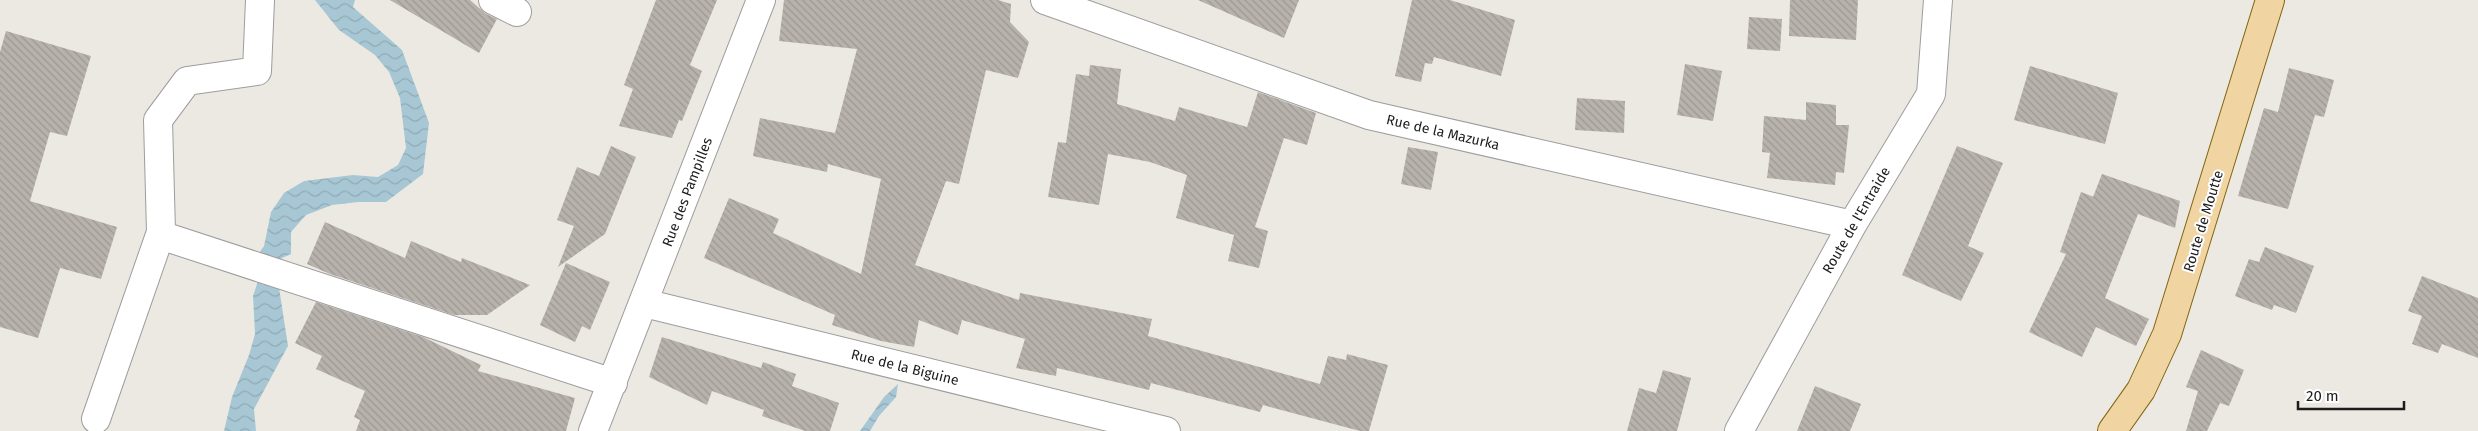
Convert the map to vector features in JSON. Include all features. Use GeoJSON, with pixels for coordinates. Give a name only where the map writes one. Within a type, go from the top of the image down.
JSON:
{"type":"FeatureCollection","features":[{"type":"Feature","properties":{"kind":"main road","name":"Route de Moutte"},"geometry":{"type":"LineString","coordinates":[[2112,431],[2141,390],[2167,334],[2270,0]]}},
{"type":"Feature","properties":{"kind":"street"},"geometry":{"type":"LineString","coordinates":[[96,419],[160,235],[158,120],[186,81],[257,71],[260,0]]}},
{"type":"Feature","properties":{"kind":"street"},"geometry":{"type":"LineString","coordinates":[[493,0],[517,12]]}},
{"type":"Feature","properties":{"kind":"street","name":"Rue des Pampilles"},"geometry":{"type":"LineString","coordinates":[[593,431],[762,0]]}},
{"type":"Feature","properties":{"kind":"street","name":"Rue de la Mazurka"},"geometry":{"type":"LineString","coordinates":[[1045,0],[1369,115],[1852,225]]}},
{"type":"Feature","properties":{"kind":"street","name":"Route de l'Entraide"},"geometry":{"type":"LineString","coordinates":[[1739,431],[1852,225],[1931,94],[1938,0]]}},
{"type":"Feature","properties":{"kind":"street"},"geometry":{"type":"LineString","coordinates":[[160,235],[613,383]]}},
{"type":"Feature","properties":{"kind":"street","name":"Rue de la Biguine"},"geometry":{"type":"LineString","coordinates":[[644,303],[1166,431]]}},
{"type":"Feature","properties":{"kind":"water"},"geometry":{"type":"Polygon","coordinates":[[[315,0],[355,0],[353,7],[402,50],[429,123],[423,174],[386,202],[358,202],[332,205],[306,215],[291,232],[291,254],[282,258],[276,268],[288,346],[254,409],[256,431],[224,431],[232,397],[249,355],[255,334],[253,296],[259,278],[257,256],[264,246],[271,212],[284,193],[304,181],[353,175],[378,177],[398,165],[406,148],[400,98],[389,72],[375,55],[339,30],[315,0]]]}},
{"type":"Feature","properties":{"kind":"water"},"geometry":{"type":"Polygon","coordinates":[[[898,384],[896,397],[879,416],[870,431],[860,431],[884,397],[898,384]]]}},
{"type":"Feature","properties":{"kind":"building"},"geometry":{"type":"Polygon","coordinates":[[[390,0],[470,0],[486,14],[497,19],[479,53],[390,0]]]}},
{"type":"Feature","properties":{"kind":"building"},"geometry":{"type":"Polygon","coordinates":[[[656,0],[717,0],[690,65],[702,71],[682,121],[679,120],[672,138],[619,126],[633,89],[624,85],[656,0]]]}},
{"type":"Feature","properties":{"kind":"building"},"geometry":{"type":"Polygon","coordinates":[[[784,0],[998,0],[1011,4],[1010,22],[1029,42],[1018,78],[986,70],[959,184],[946,181],[915,265],[1019,300],[1020,293],[1152,319],[1148,336],[1320,384],[1328,356],[1346,360],[1347,354],[1388,365],[1369,431],[1360,431],[1263,405],[1260,412],[1151,383],[1149,390],[1057,368],[1056,376],[1016,368],[1025,339],[962,320],[958,335],[919,320],[914,347],[881,341],[832,325],[835,315],[704,258],[729,198],[779,219],[773,233],[861,274],[881,179],[828,164],[827,172],[753,156],[760,118],[835,133],[857,49],[779,41],[784,0]]]}},
{"type":"Feature","properties":{"kind":"building"},"geometry":{"type":"Polygon","coordinates":[[[1198,0],[1299,0],[1284,38],[1198,0]]]}},
{"type":"Feature","properties":{"kind":"building"},"geometry":{"type":"Polygon","coordinates":[[[1412,0],[1450,0],[1515,20],[1501,76],[1434,57],[1432,64],[1425,63],[1421,82],[1395,76],[1412,0]]]}},
{"type":"Feature","properties":{"kind":"building"},"geometry":{"type":"Polygon","coordinates":[[[1790,0],[1858,0],[1856,40],[1789,36],[1790,0]]]}},
{"type":"Feature","properties":{"kind":"building"},"geometry":{"type":"Polygon","coordinates":[[[1749,17],[1782,19],[1780,51],[1747,49],[1749,17]]]}},
{"type":"Feature","properties":{"kind":"building"},"geometry":{"type":"Polygon","coordinates":[[[6,31],[91,56],[67,136],[50,132],[30,201],[117,227],[101,279],[60,268],[38,338],[0,327],[0,52],[6,31]]]}},
{"type":"Feature","properties":{"kind":"building"},"geometry":{"type":"Polygon","coordinates":[[[1685,64],[1722,71],[1713,121],[1677,115],[1685,64]]]}},
{"type":"Feature","properties":{"kind":"building"},"geometry":{"type":"Polygon","coordinates":[[[1090,65],[1121,69],[1117,104],[1175,121],[1179,107],[1247,127],[1258,92],[1316,113],[1307,145],[1284,138],[1255,227],[1268,231],[1259,268],[1228,261],[1234,235],[1176,218],[1187,175],[1150,162],[1108,154],[1099,205],[1048,197],[1058,142],[1066,143],[1076,74],[1089,76],[1090,65]]]}},
{"type":"Feature","properties":{"kind":"building"},"geometry":{"type":"Polygon","coordinates":[[[2030,66],[2118,93],[2105,144],[2014,120],[2030,66]]]}},
{"type":"Feature","properties":{"kind":"building"},"geometry":{"type":"Polygon","coordinates":[[[2289,68],[2334,80],[2324,117],[2315,115],[2288,209],[2238,196],[2264,108],[2278,112],[2289,68]]]}},
{"type":"Feature","properties":{"kind":"building"},"geometry":{"type":"Polygon","coordinates":[[[1577,98],[1625,101],[1624,133],[1575,130],[1577,98]]]}},
{"type":"Feature","properties":{"kind":"building"},"geometry":{"type":"Polygon","coordinates":[[[1806,102],[1836,105],[1836,125],[1849,125],[1844,173],[1836,172],[1835,185],[1767,178],[1770,153],[1762,152],[1764,116],[1806,120],[1806,102]]]}},
{"type":"Feature","properties":{"kind":"building"},"geometry":{"type":"Polygon","coordinates":[[[611,146],[636,157],[605,234],[558,267],[574,226],[557,220],[577,167],[599,176],[611,146]]]}},
{"type":"Feature","properties":{"kind":"building"},"geometry":{"type":"Polygon","coordinates":[[[1957,146],[2003,163],[1968,246],[1984,253],[1961,301],[1902,275],[1957,146]]]}},
{"type":"Feature","properties":{"kind":"building"},"geometry":{"type":"Polygon","coordinates":[[[1408,147],[1438,152],[1431,190],[1401,184],[1408,147]]]}},
{"type":"Feature","properties":{"kind":"building"},"geometry":{"type":"Polygon","coordinates":[[[2102,174],[2180,201],[2175,228],[2093,197],[2102,174]]]}},
{"type":"Feature","properties":{"kind":"building"},"geometry":{"type":"Polygon","coordinates":[[[2081,192],[2138,214],[2105,298],[2149,319],[2136,346],[2096,327],[2082,357],[2029,332],[2066,254],[2060,252],[2081,192]]]}},
{"type":"Feature","properties":{"kind":"building"},"geometry":{"type":"Polygon","coordinates":[[[325,222],[405,258],[411,241],[461,262],[462,258],[530,285],[487,315],[454,315],[330,274],[307,264],[325,222]]]}},
{"type":"Feature","properties":{"kind":"building"},"geometry":{"type":"Polygon","coordinates":[[[2265,247],[2314,266],[2296,313],[2274,305],[2272,310],[2235,296],[2249,259],[2259,262],[2265,247]]]}},
{"type":"Feature","properties":{"kind":"building"},"geometry":{"type":"Polygon","coordinates":[[[566,263],[610,282],[590,330],[582,326],[575,342],[540,325],[566,263]]]}},
{"type":"Feature","properties":{"kind":"building"},"geometry":{"type":"Polygon","coordinates":[[[2422,276],[2478,298],[2478,358],[2442,344],[2438,353],[2412,344],[2422,316],[2408,311],[2422,276]]]}},
{"type":"Feature","properties":{"kind":"building"},"geometry":{"type":"Polygon","coordinates":[[[316,302],[423,337],[481,365],[478,371],[575,398],[566,431],[356,431],[360,420],[354,417],[365,391],[316,369],[322,356],[295,343],[316,302]]]}},
{"type":"Feature","properties":{"kind":"building"},"geometry":{"type":"Polygon","coordinates":[[[662,337],[761,368],[763,362],[796,374],[792,386],[839,403],[830,431],[805,431],[762,416],[764,410],[712,391],[707,405],[649,377],[662,337]]]}},
{"type":"Feature","properties":{"kind":"building"},"geometry":{"type":"Polygon","coordinates":[[[2201,350],[2244,370],[2229,406],[2220,403],[2207,431],[2186,431],[2198,391],[2186,387],[2201,350]]]}},
{"type":"Feature","properties":{"kind":"building"},"geometry":{"type":"Polygon","coordinates":[[[1663,370],[1691,378],[1677,431],[1627,431],[1639,388],[1656,393],[1663,370]]]}},
{"type":"Feature","properties":{"kind":"building"},"geometry":{"type":"Polygon","coordinates":[[[1815,386],[1861,404],[1850,431],[1797,431],[1815,386]]]}}]}
